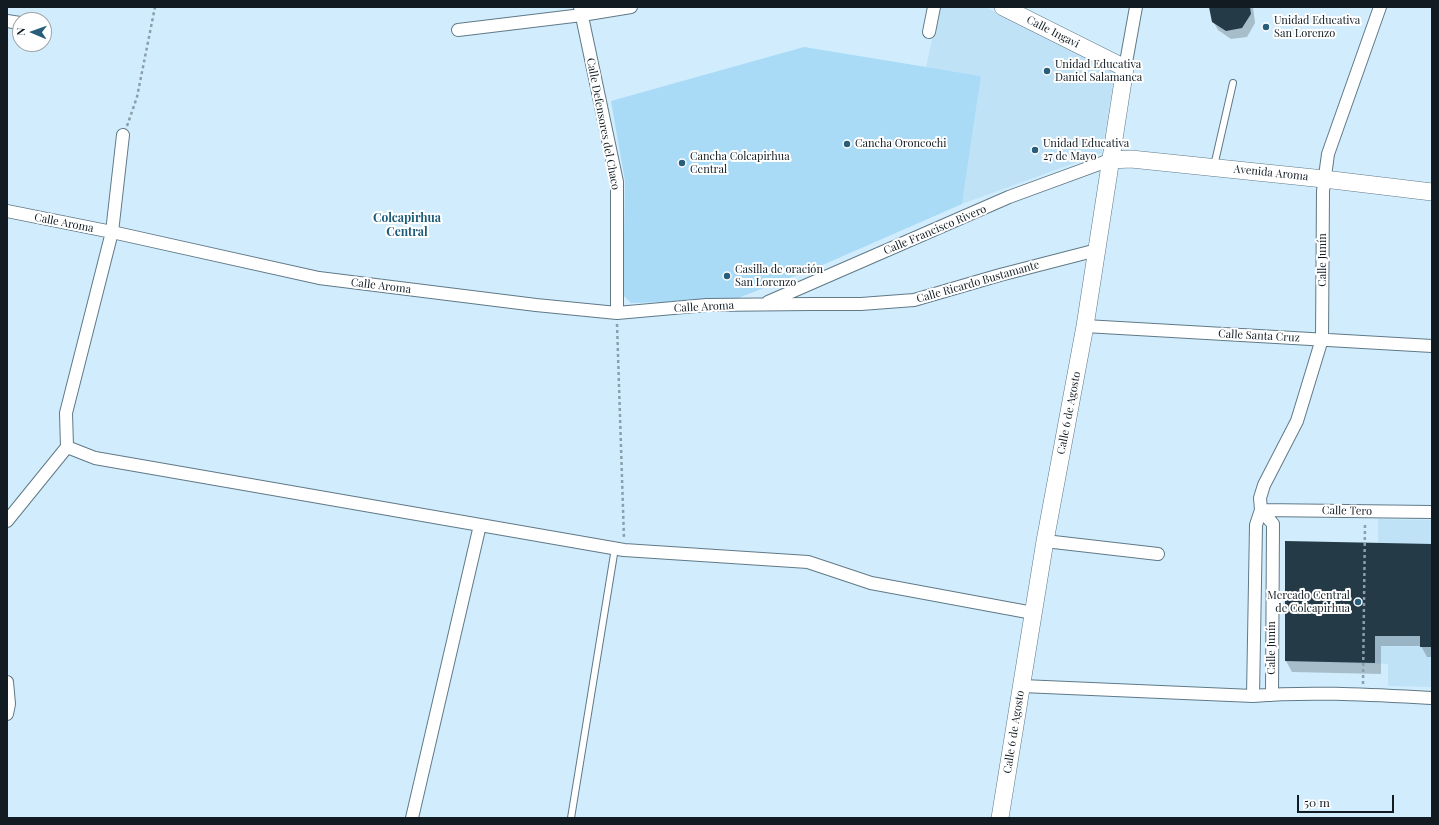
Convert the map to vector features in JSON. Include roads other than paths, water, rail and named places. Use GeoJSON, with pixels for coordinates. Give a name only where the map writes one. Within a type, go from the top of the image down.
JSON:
{"type":"FeatureCollection","features":[{"type":"Feature","properties":{"kind":"main road","name":"Calle Ingavi"},"geometry":{"type":"LineString","coordinates":[[1004,7],[1125,68]]}},
{"type":"Feature","properties":{"kind":"main road","name":"Calle 6 de Agosto"},"geometry":{"type":"LineString","coordinates":[[1000,818],[1045,541],[1085,326],[1125,68]]}},
{"type":"Feature","properties":{"kind":"main road","name":"Avenida Aroma"},"geometry":{"type":"LineString","coordinates":[[1110,160],[1131,159],[1432,192]]}},
{"type":"Feature","properties":{"kind":"street"},"geometry":{"type":"LineString","coordinates":[[458,30],[581,11],[631,7]]}},
{"type":"Feature","properties":{"kind":"street"},"geometry":{"type":"LineString","coordinates":[[929,32],[934,7]]}},
{"type":"Feature","properties":{"kind":"street","name":"Calle 6 de Agosto"},"geometry":{"type":"LineString","coordinates":[[1125,68],[1136,7]]}},
{"type":"Feature","properties":{"kind":"street","name":"Calle Junín"},"geometry":{"type":"LineString","coordinates":[[1253,696],[1256,525],[1261,510],[1260,498],[1264,485],[1297,421],[1322,340],[1323,199],[1324,179],[1328,154],[1380,7]]}},
{"type":"Feature","properties":{"kind":"street","name":"Calle Defensores del Chaco"},"geometry":{"type":"LineString","coordinates":[[581,11],[617,182],[617,313]]}},
{"type":"Feature","properties":{"kind":"street"},"geometry":{"type":"LineString","coordinates":[[7,521],[67,447],[66,413],[112,232],[123,136]]}},
{"type":"Feature","properties":{"kind":"street","name":"Calle Francisco Rivero"},"geometry":{"type":"LineString","coordinates":[[762,305],[1009,197],[1110,160]]}},
{"type":"Feature","properties":{"kind":"street","name":"Calle Aroma"},"geometry":{"type":"LineString","coordinates":[[7,211],[112,232],[319,278],[536,305],[617,313],[707,305],[762,305]]}},
{"type":"Feature","properties":{"kind":"street","name":"Calle Ricardo Bustamante"},"geometry":{"type":"LineString","coordinates":[[762,305],[861,304],[914,300],[1000,275],[1097,250]]}},
{"type":"Feature","properties":{"kind":"street","name":"Calle Santa Cruz"},"geometry":{"type":"LineString","coordinates":[[1085,326],[1432,346]]}},
{"type":"Feature","properties":{"kind":"street"},"geometry":{"type":"LineString","coordinates":[[67,447],[95,458],[620,549],[808,562],[871,583],[1033,613]]}},
{"type":"Feature","properties":{"kind":"street","name":"Calle Junín"},"geometry":{"type":"LineString","coordinates":[[1261,510],[1273,524],[1272,694]]}},
{"type":"Feature","properties":{"kind":"street","name":"Calle Tero"},"geometry":{"type":"LineString","coordinates":[[1261,510],[1432,512]]}},
{"type":"Feature","properties":{"kind":"street"},"geometry":{"type":"LineString","coordinates":[[412,818],[480,525]]}},
{"type":"Feature","properties":{"kind":"street"},"geometry":{"type":"LineString","coordinates":[[1045,541],[1158,554]]}},
{"type":"Feature","properties":{"kind":"street"},"geometry":{"type":"LineString","coordinates":[[7,682],[9,704],[7,714]]}},
{"type":"Feature","properties":{"kind":"street"},"geometry":{"type":"LineString","coordinates":[[1022,686],[1253,696],[1272,694],[1363,695],[1432,698]]}},
{"type":"Feature","properties":{"kind":"lane"},"geometry":{"type":"LineString","coordinates":[[1214,168],[1233,83]]}},
{"type":"Feature","properties":{"kind":"lane"},"geometry":{"type":"LineString","coordinates":[[571,818],[620,549]]}},
{"type":"Feature","properties":{"kind":"place","name":"Unidad Educativa San Lorenzo"},"geometry":{"type":"Point","coordinates":[1266,27]}},
{"type":"Feature","properties":{"kind":"place","name":"Unidad Educativa Daniel Salamanca"},"geometry":{"type":"Point","coordinates":[1047,71]}},
{"type":"Feature","properties":{"kind":"place","name":"Cancha Oroncochi"},"geometry":{"type":"Point","coordinates":[847,144]}},
{"type":"Feature","properties":{"kind":"place","name":"Unidad Educativa 27 de Mayo"},"geometry":{"type":"Point","coordinates":[1035,150]}},
{"type":"Feature","properties":{"kind":"place","name":"Cancha Colcapirhua Central"},"geometry":{"type":"Point","coordinates":[682,163]}},
{"type":"Feature","properties":{"kind":"place","name":"Casilla de oración San Lorenzo"},"geometry":{"type":"Point","coordinates":[727,276]}},
{"type":"Feature","properties":{"kind":"place","name":"Mercado Central de Colcapirhua"},"geometry":{"type":"Point","coordinates":[1358,602]}},
{"type":"Feature","properties":{"kind":"district","name":"Colcapirhua Central"},"geometry":{"type":"Point","coordinates":[407,225]}}]}
